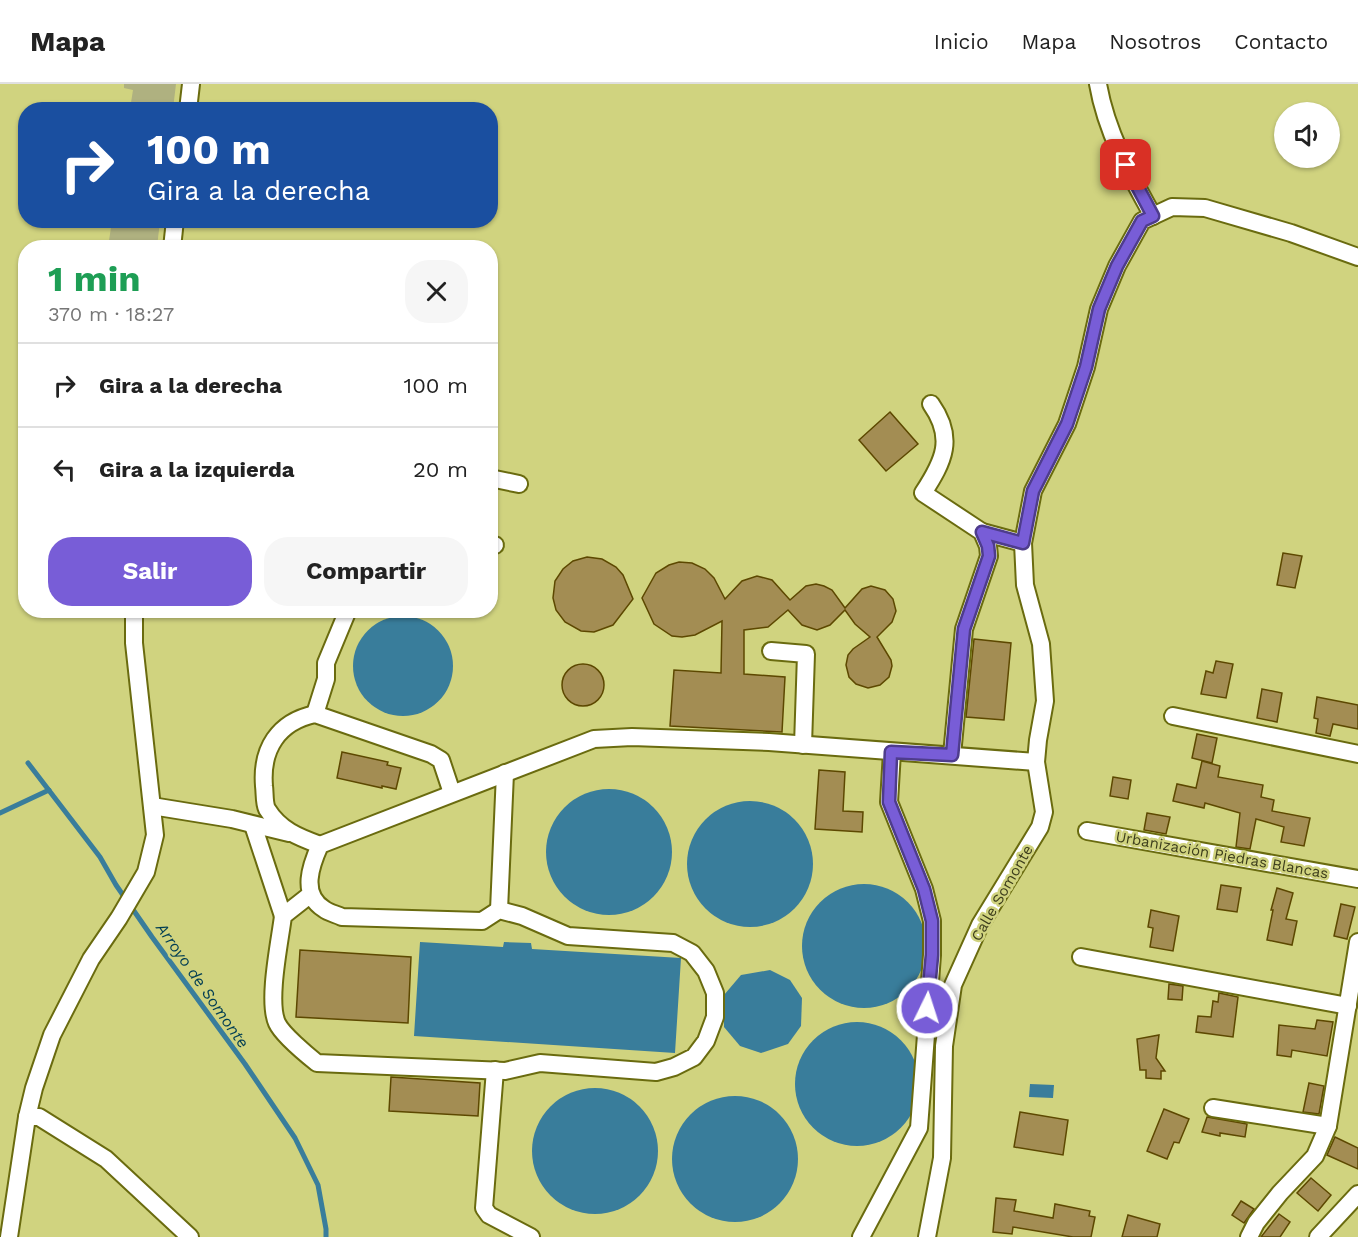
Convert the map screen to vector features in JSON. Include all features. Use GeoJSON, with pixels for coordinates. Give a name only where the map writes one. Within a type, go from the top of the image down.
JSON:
{"type":"FeatureCollection","features":[{"type":"Feature","properties":{"kind":"street"},"geometry":{"type":"LineString","coordinates":[[189,102],[191,84]]}},
{"type":"Feature","properties":{"kind":"street"},"geometry":{"type":"LineString","coordinates":[[1098,84],[1112,134],[1132,180],[1153,216],[1172,207],[1205,208],[1291,233],[1358,256]]}},
{"type":"Feature","properties":{"kind":"street","name":"Calle Somonte"},"geometry":{"type":"LineString","coordinates":[[927,1237],[942,1158],[944,1046],[953,985],[980,925],[1040,827],[1044,812],[1036,762],[1045,701],[1041,644],[1025,585],[1023,543],[1033,491],[1067,424],[1086,367],[1099,309],[1117,266],[1142,221],[1153,216]]}},
{"type":"Feature","properties":{"kind":"street"},"geometry":{"type":"LineString","coordinates":[[931,404],[939,415],[944,432],[945,451],[937,471],[923,493],[982,532],[1023,543]]}},
{"type":"Feature","properties":{"kind":"street"},"geometry":{"type":"LineString","coordinates":[[498,480],[519,484]]}},
{"type":"Feature","properties":{"kind":"street"},"geometry":{"type":"LineString","coordinates":[[952,755],[964,629],[989,556],[988,546],[982,532]]}},
{"type":"Feature","properties":{"kind":"street"},"geometry":{"type":"LineString","coordinates":[[9,1237],[27,1117],[52,1035],[92,958],[146,873],[155,835],[134,643],[134,618]]}},
{"type":"Feature","properties":{"kind":"street"},"geometry":{"type":"LineString","coordinates":[[315,714],[326,679],[326,663],[345,618]]}},
{"type":"Feature","properties":{"kind":"street"},"geometry":{"type":"LineString","coordinates":[[771,651],[806,654],[803,745]]}},
{"type":"Feature","properties":{"kind":"street"},"geometry":{"type":"LineString","coordinates":[[290,833],[276,820],[266,806],[264,780],[266,761],[272,741],[285,727],[299,717],[315,714],[431,754],[441,760],[452,793]]}},
{"type":"Feature","properties":{"kind":"street"},"geometry":{"type":"LineString","coordinates":[[1173,716],[1358,754]]}},
{"type":"Feature","properties":{"kind":"street"},"geometry":{"type":"LineString","coordinates":[[152,806],[232,819],[290,833],[320,845],[594,740],[632,736],[803,745],[1036,762]]}},
{"type":"Feature","properties":{"kind":"street"},"geometry":{"type":"LineString","coordinates":[[861,1237],[919,1128],[932,955],[932,921],[924,889],[889,802],[891,752]]}},
{"type":"Feature","properties":{"kind":"street"},"geometry":{"type":"LineString","coordinates":[[499,910],[505,773]]}},
{"type":"Feature","properties":{"kind":"street"},"geometry":{"type":"LineString","coordinates":[[253,825],[284,916],[273,995],[277,1024],[317,1063],[505,1071],[540,1063],[656,1072],[674,1067],[694,1057],[706,1041],[715,1017],[715,993],[706,971],[692,953],[673,943],[568,936],[522,916],[499,910],[482,921],[342,916],[323,909],[311,894],[308,880],[320,845]]}},
{"type":"Feature","properties":{"kind":"street","name":"Urbanización Piedras Blancas"},"geometry":{"type":"LineString","coordinates":[[1087,831],[1358,879]]}},
{"type":"Feature","properties":{"kind":"street"},"geometry":{"type":"LineString","coordinates":[[284,916],[311,894]]}},
{"type":"Feature","properties":{"kind":"street"},"geometry":{"type":"LineString","coordinates":[[1249,1237],[1256,1223],[1280,1193],[1315,1156],[1328,1126],[1358,942]]}},
{"type":"Feature","properties":{"kind":"street"},"geometry":{"type":"LineString","coordinates":[[1081,957],[1348,1006]]}},
{"type":"Feature","properties":{"kind":"street"},"geometry":{"type":"LineString","coordinates":[[495,1070],[484,1208],[489,1215],[531,1237]]}},
{"type":"Feature","properties":{"kind":"street"},"geometry":{"type":"LineString","coordinates":[[1213,1108],[1328,1126]]}},
{"type":"Feature","properties":{"kind":"street"},"geometry":{"type":"LineString","coordinates":[[27,1117],[39,1118],[106,1159],[190,1237]]}},
{"type":"Feature","properties":{"kind":"street"},"geometry":{"type":"LineString","coordinates":[[1318,1237],[1358,1194]]}},
{"type":"Feature","properties":{"kind":"green space"},"geometry":{"type":"Polygon","coordinates":[[[124,84],[176,84],[174,102],[131,102],[133,90],[124,88],[124,84]]]}},
{"type":"Feature","properties":{"kind":"green space"},"geometry":{"type":"Polygon","coordinates":[[[111,228],[159,228],[158,240],[109,240],[111,228]]]}},
{"type":"Feature","properties":{"kind":"water"},"geometry":{"type":"Polygon","coordinates":[[[390,618],[416,618],[431,624],[445,638],[452,656],[452,676],[445,694],[431,708],[413,715],[393,715],[375,708],[361,694],[354,676],[354,656],[361,638],[375,624],[390,618]]]}},
{"type":"Feature","properties":{"kind":"water"},"geometry":{"type":"Polygon","coordinates":[[[609,789],[633,794],[653,808],[667,828],[672,852],[667,876],[653,896],[633,910],[609,915],[585,910],[565,896],[551,876],[546,852],[551,828],[565,808],[585,794],[609,789]]]}},
{"type":"Feature","properties":{"kind":"water"},"geometry":{"type":"Polygon","coordinates":[[[750,801],[774,806],[794,820],[808,840],[813,864],[808,888],[794,908],[774,922],[750,927],[726,922],[706,908],[692,888],[687,864],[692,840],[706,820],[726,806],[750,801]]]}},
{"type":"Feature","properties":{"kind":"water"},"geometry":{"type":"Polygon","coordinates":[[[864,884],[888,888],[908,902],[922,922],[926,946],[922,970],[908,990],[888,1004],[864,1008],[840,1004],[820,990],[806,970],[802,946],[806,922],[820,902],[840,888],[864,884]]]}},
{"type":"Feature","properties":{"kind":"water"},"geometry":{"type":"Polygon","coordinates":[[[420,942],[503,947],[504,942],[531,943],[532,949],[681,958],[675,1053],[414,1036],[420,942]]]}},
{"type":"Feature","properties":{"kind":"water"},"geometry":{"type":"Polygon","coordinates":[[[770,970],[790,980],[802,998],[801,1026],[788,1044],[761,1053],[740,1046],[724,1027],[724,995],[741,975],[770,970]]]}},
{"type":"Feature","properties":{"kind":"water"},"geometry":{"type":"Polygon","coordinates":[[[857,1022],[881,1027],[892,1032],[901,1040],[909,1049],[914,1060],[919,1084],[914,1108],[909,1119],[901,1128],[892,1136],[881,1141],[857,1146],[833,1141],[822,1136],[813,1128],[805,1119],[800,1108],[795,1084],[800,1060],[805,1049],[813,1040],[822,1032],[833,1027],[857,1022]]]}},
{"type":"Feature","properties":{"kind":"water"},"geometry":{"type":"Polygon","coordinates":[[[1030,1084],[1054,1085],[1053,1098],[1029,1097],[1030,1084]]]}},
{"type":"Feature","properties":{"kind":"water"},"geometry":{"type":"Polygon","coordinates":[[[595,1088],[619,1093],[639,1107],[653,1127],[658,1151],[653,1175],[639,1195],[619,1209],[595,1214],[571,1209],[551,1195],[537,1175],[532,1151],[537,1127],[551,1107],[571,1093],[595,1088]]]}},
{"type":"Feature","properties":{"kind":"water"},"geometry":{"type":"Polygon","coordinates":[[[735,1096],[759,1101],[779,1115],[793,1135],[798,1159],[793,1183],[779,1203],[759,1217],[735,1222],[711,1217],[691,1203],[677,1183],[672,1159],[677,1135],[691,1115],[711,1101],[735,1096]]]}},
{"type":"Feature","properties":{"kind":"building"},"geometry":{"type":"Polygon","coordinates":[[[890,412],[918,444],[886,471],[859,440],[890,412]]]}},
{"type":"Feature","properties":{"kind":"building"},"geometry":{"type":"Polygon","coordinates":[[[1283,553],[1302,556],[1295,588],[1277,585],[1283,553]]]}},
{"type":"Feature","properties":{"kind":"building"},"geometry":{"type":"Polygon","coordinates":[[[587,557],[602,559],[616,567],[623,575],[633,599],[613,625],[594,632],[581,631],[565,622],[556,610],[553,598],[555,581],[563,569],[573,561],[587,557]]]}},
{"type":"Feature","properties":{"kind":"building"},"geometry":{"type":"Polygon","coordinates":[[[679,562],[692,563],[705,569],[714,578],[725,599],[742,581],[757,576],[772,580],[790,600],[806,586],[816,584],[824,586],[832,590],[845,608],[862,589],[871,586],[885,590],[893,599],[896,611],[892,622],[877,637],[891,660],[889,677],[880,685],[868,688],[856,684],[849,677],[846,665],[848,655],[870,637],[855,624],[845,610],[830,625],[817,630],[802,625],[788,610],[768,627],[744,630],[744,674],[785,677],[782,732],[670,726],[674,670],[721,673],[722,621],[695,635],[672,636],[654,624],[642,598],[656,573],[679,562]]]}},
{"type":"Feature","properties":{"kind":"building"},"geometry":{"type":"Polygon","coordinates":[[[974,639],[1011,643],[1004,720],[966,717],[974,639]]]}},
{"type":"Feature","properties":{"kind":"building"},"geometry":{"type":"Polygon","coordinates":[[[1216,661],[1233,664],[1226,698],[1201,694],[1206,671],[1213,673],[1216,661]]]}},
{"type":"Feature","properties":{"kind":"building"},"geometry":{"type":"Polygon","coordinates":[[[583,664],[598,670],[604,685],[598,700],[583,706],[568,700],[562,685],[568,670],[583,664]]]}},
{"type":"Feature","properties":{"kind":"building"},"geometry":{"type":"Polygon","coordinates":[[[1262,689],[1282,693],[1277,722],[1257,718],[1262,689]]]}},
{"type":"Feature","properties":{"kind":"building"},"geometry":{"type":"Polygon","coordinates":[[[1317,697],[1358,705],[1358,729],[1333,724],[1330,736],[1316,733],[1318,719],[1314,718],[1317,697]]]}},
{"type":"Feature","properties":{"kind":"building"},"geometry":{"type":"Polygon","coordinates":[[[1197,734],[1217,738],[1212,763],[1192,758],[1197,734]]]}},
{"type":"Feature","properties":{"kind":"building"},"geometry":{"type":"Polygon","coordinates":[[[342,752],[388,762],[387,765],[401,768],[396,789],[337,778],[342,752]]]}},
{"type":"Feature","properties":{"kind":"building"},"geometry":{"type":"Polygon","coordinates":[[[1202,761],[1220,766],[1218,777],[1263,785],[1261,797],[1274,800],[1272,811],[1310,818],[1304,846],[1281,842],[1284,827],[1256,819],[1250,849],[1236,847],[1240,813],[1205,803],[1204,808],[1173,801],[1177,784],[1196,788],[1202,761]]]}},
{"type":"Feature","properties":{"kind":"building"},"geometry":{"type":"Polygon","coordinates":[[[819,770],[845,772],[843,811],[863,812],[862,832],[815,829],[819,770]]]}},
{"type":"Feature","properties":{"kind":"building"},"geometry":{"type":"Polygon","coordinates":[[[1113,777],[1131,780],[1128,799],[1110,796],[1113,777]]]}},
{"type":"Feature","properties":{"kind":"building"},"geometry":{"type":"Polygon","coordinates":[[[1147,813],[1170,817],[1166,834],[1144,830],[1147,813]]]}},
{"type":"Feature","properties":{"kind":"building"},"geometry":{"type":"Polygon","coordinates":[[[1221,885],[1241,888],[1237,912],[1217,909],[1221,885]]]}},
{"type":"Feature","properties":{"kind":"building"},"geometry":{"type":"Polygon","coordinates":[[[1277,888],[1293,893],[1286,919],[1297,921],[1292,945],[1267,940],[1277,888]]]}},
{"type":"Feature","properties":{"kind":"building"},"geometry":{"type":"Polygon","coordinates":[[[1341,904],[1355,907],[1347,939],[1334,936],[1341,904]]]}},
{"type":"Feature","properties":{"kind":"building"},"geometry":{"type":"Polygon","coordinates":[[[1151,910],[1179,916],[1173,951],[1150,947],[1153,928],[1148,927],[1151,910]]]}},
{"type":"Feature","properties":{"kind":"building"},"geometry":{"type":"Polygon","coordinates":[[[300,950],[411,957],[408,1023],[296,1017],[300,950]]]}},
{"type":"Feature","properties":{"kind":"building"},"geometry":{"type":"Polygon","coordinates":[[[1169,984],[1183,986],[1182,1000],[1168,999],[1169,984]]]}},
{"type":"Feature","properties":{"kind":"building"},"geometry":{"type":"Polygon","coordinates":[[[1219,993],[1238,997],[1233,1037],[1196,1032],[1198,1016],[1211,1017],[1213,1001],[1218,1002],[1219,993]]]}},
{"type":"Feature","properties":{"kind":"building"},"geometry":{"type":"Polygon","coordinates":[[[1317,1020],[1333,1022],[1327,1056],[1292,1050],[1291,1057],[1277,1055],[1279,1025],[1315,1029],[1317,1020]]]}},
{"type":"Feature","properties":{"kind":"building"},"geometry":{"type":"Polygon","coordinates":[[[1159,1035],[1156,1058],[1165,1071],[1161,1071],[1161,1079],[1146,1078],[1146,1070],[1140,1070],[1137,1039],[1159,1035]]]}},
{"type":"Feature","properties":{"kind":"building"},"geometry":{"type":"Polygon","coordinates":[[[391,1077],[480,1083],[478,1116],[389,1111],[391,1077]]]}},
{"type":"Feature","properties":{"kind":"building"},"geometry":{"type":"Polygon","coordinates":[[[1309,1083],[1324,1086],[1319,1114],[1303,1112],[1309,1083]]]}},
{"type":"Feature","properties":{"kind":"building"},"geometry":{"type":"Polygon","coordinates":[[[1164,1109],[1189,1119],[1179,1143],[1174,1142],[1167,1159],[1147,1151],[1164,1109]]]}},
{"type":"Feature","properties":{"kind":"building"},"geometry":{"type":"Polygon","coordinates":[[[1020,1112],[1068,1120],[1063,1155],[1014,1147],[1020,1112]]]}},
{"type":"Feature","properties":{"kind":"building"},"geometry":{"type":"Polygon","coordinates":[[[1207,1117],[1247,1124],[1245,1137],[1220,1133],[1220,1136],[1202,1132],[1207,1117]]]}},
{"type":"Feature","properties":{"kind":"building"},"geometry":{"type":"Polygon","coordinates":[[[1335,1137],[1358,1148],[1358,1169],[1327,1155],[1335,1137]]]}},
{"type":"Feature","properties":{"kind":"building"},"geometry":{"type":"Polygon","coordinates":[[[1311,1178],[1331,1195],[1318,1211],[1297,1193],[1311,1178]]]}},
{"type":"Feature","properties":{"kind":"building"},"geometry":{"type":"Polygon","coordinates":[[[996,1198],[1016,1200],[1014,1211],[1053,1218],[1055,1204],[1090,1211],[1089,1216],[1095,1217],[1091,1237],[1073,1237],[1013,1227],[1012,1234],[993,1232],[996,1198]]]}},
{"type":"Feature","properties":{"kind":"building"},"geometry":{"type":"Polygon","coordinates":[[[1241,1201],[1254,1209],[1244,1223],[1232,1215],[1241,1201]]]}},
{"type":"Feature","properties":{"kind":"building"},"geometry":{"type":"Polygon","coordinates":[[[1279,1214],[1290,1222],[1280,1237],[1261,1237],[1279,1214]]]}},
{"type":"Feature","properties":{"kind":"building"},"geometry":{"type":"Polygon","coordinates":[[[1128,1215],[1160,1224],[1157,1237],[1122,1237],[1128,1215]]]}},
{"type":"Feature","properties":{"kind":"waterway","name":"Arroyo de Somonte"},"geometry":{"type":"LineString","coordinates":[[28,763],[100,857],[116,885],[152,937],[245,1064],[295,1138],[318,1185],[326,1237]]}},
{"type":"Feature","properties":{"kind":"waterway"},"geometry":{"type":"LineString","coordinates":[[0,813],[49,790]]}},
{"type":"Feature","properties":{"kind":"route"},"geometry":{"type":"LineString","coordinates":[[927,1008],[932,955],[932,921],[924,889],[889,802],[891,752],[952,755],[964,629],[989,556],[988,546],[982,532],[1023,543],[1033,491],[1067,424],[1086,367],[1099,309],[1117,266],[1142,221],[1153,216],[1126,165]]}}]}
